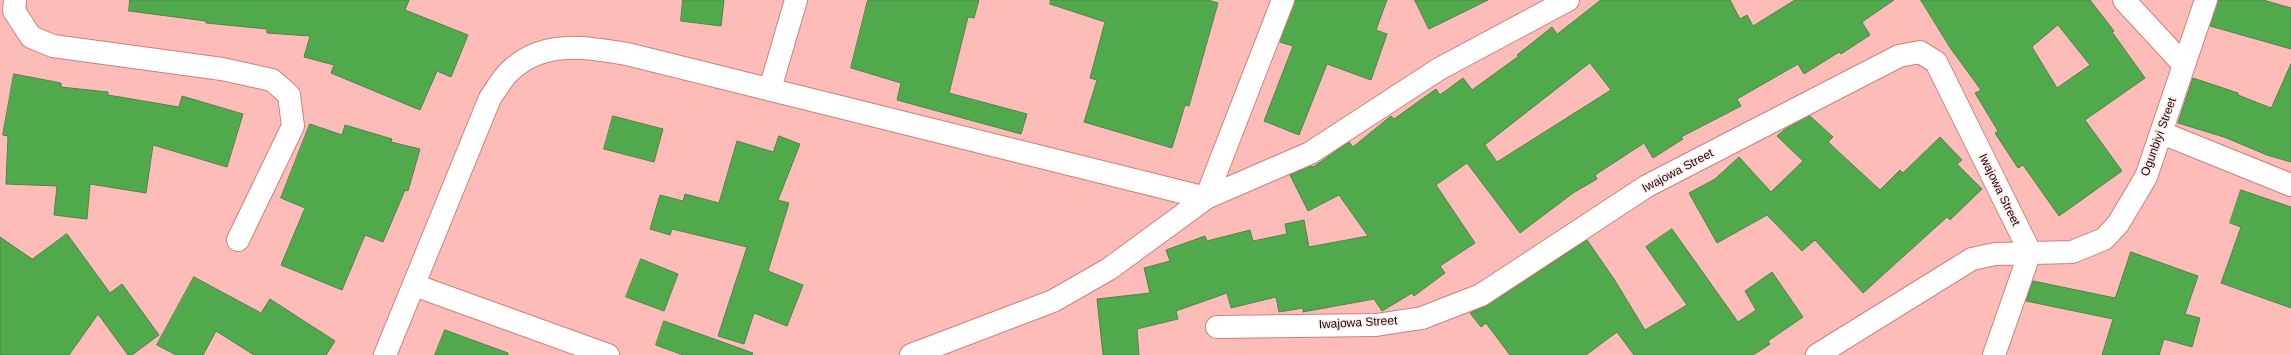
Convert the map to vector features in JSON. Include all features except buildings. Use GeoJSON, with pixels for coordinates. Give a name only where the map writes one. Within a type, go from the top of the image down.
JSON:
{"type":"FeatureCollection","features":[{"type":"Feature","properties":{"kind":"street"},"geometry":{"type":"LineString","coordinates":[[15,0],[14,11],[31,37],[53,46],[222,69],[251,75],[272,80],[289,95],[293,126],[238,240]]}},
{"type":"Feature","properties":{"kind":"street"},"geometry":{"type":"LineString","coordinates":[[770,89],[796,0]]}},
{"type":"Feature","properties":{"kind":"street"},"geometry":{"type":"LineString","coordinates":[[1206,198],[1283,0]]}},
{"type":"Feature","properties":{"kind":"street"},"geometry":{"type":"LineString","coordinates":[[911,355],[1053,301],[1109,269],[1206,198],[1310,153],[1439,69],[1568,0]]}},
{"type":"Feature","properties":{"kind":"street"},"geometry":{"type":"LineString","coordinates":[[2124,0],[2184,65]]}},
{"type":"Feature","properties":{"kind":"street","name":"Ogunbiyi Street"},"geometry":{"type":"LineString","coordinates":[[1817,355],[1972,259],[1995,254],[2072,252],[2104,239],[2118,224],[2146,177],[2206,0]]}},
{"type":"Feature","properties":{"kind":"street"},"geometry":{"type":"LineString","coordinates":[[385,355],[490,98],[508,73],[527,58],[555,47],[586,47],[627,54],[1206,198]]}},
{"type":"Feature","properties":{"kind":"street","name":"Iwajowa Street"},"geometry":{"type":"LineString","coordinates":[[1216,327],[1376,325],[1422,318],[1459,304],[1481,295],[1647,186],[1899,56],[1920,52],[1936,62],[2030,252]]}},
{"type":"Feature","properties":{"kind":"street"},"geometry":{"type":"LineString","coordinates":[[2162,133],[2291,185]]}},
{"type":"Feature","properties":{"kind":"street"},"geometry":{"type":"LineString","coordinates":[[1994,355],[2030,252]]}},
{"type":"Feature","properties":{"kind":"street"},"geometry":{"type":"LineString","coordinates":[[414,285],[608,355]]}}]}
